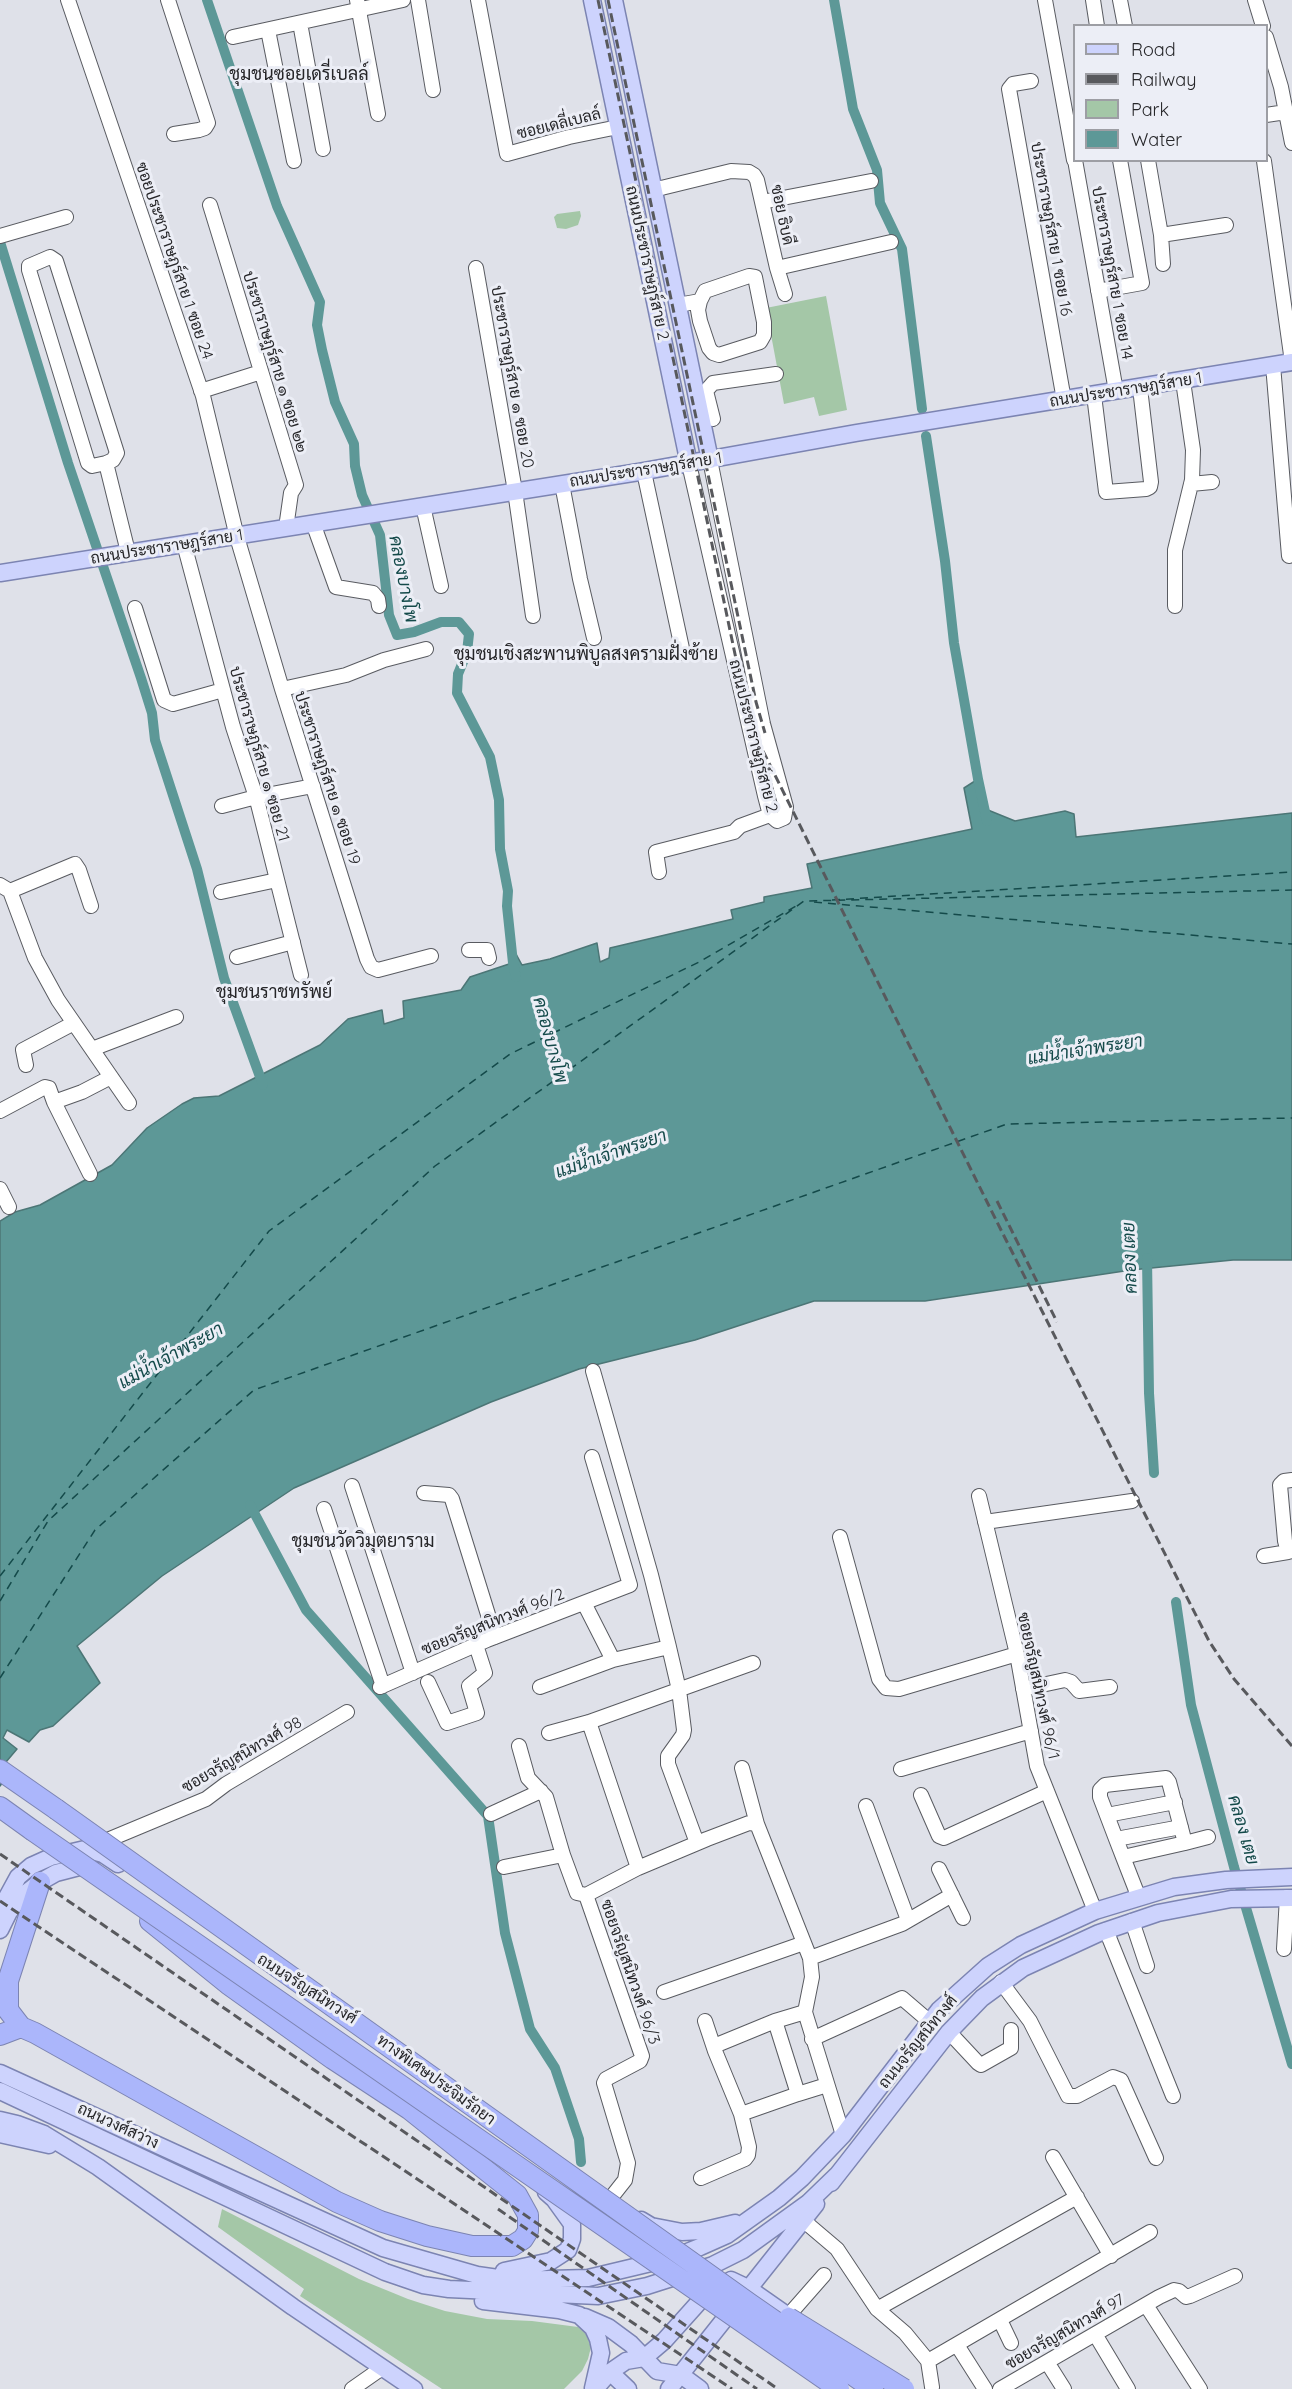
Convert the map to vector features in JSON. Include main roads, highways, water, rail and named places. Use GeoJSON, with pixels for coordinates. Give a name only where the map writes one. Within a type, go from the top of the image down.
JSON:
{"type":"FeatureCollection","features":[{"type":"Feature","properties":{"kind":"highway","name":"ทางพิเศษประจิมรัถยา"},"geometry":{"type":"LineString","coordinates":[[0,1770],[755,2297],[873,2389]]}},
{"type":"Feature","properties":{"kind":"highway","name":"ทางพิเศษประจิมรัถยา"},"geometry":{"type":"LineString","coordinates":[[0,1807],[838,2389]]}},
{"type":"Feature","properties":{"kind":"highway"},"geometry":{"type":"LineString","coordinates":[[40,1882],[8,1981],[8,2010],[21,2027],[337,2202],[380,2221],[427,2236],[472,2246],[512,2246],[523,2240],[528,2231],[528,2215],[517,2195],[409,2109],[333,2059],[228,1984],[136,1910],[112,1885]]}},
{"type":"Feature","properties":{"kind":"highway"},"geometry":{"type":"LineString","coordinates":[[0,2035],[21,2027]]}},
{"type":"Feature","properties":{"kind":"highway"},"geometry":{"type":"LineString","coordinates":[[755,2297],[766,2307],[803,2325],[904,2389]]}},
{"type":"Feature","properties":{"kind":"main road","name":"ถนนประชาราษฎร์สาย 2"},"geometry":{"type":"LineString","coordinates":[[592,0],[689,464]]}},
{"type":"Feature","properties":{"kind":"main road","name":"ถนนประชาราษฎร์สาย 2"},"geometry":{"type":"LineString","coordinates":[[614,0],[678,305],[701,393],[710,460]]}},
{"type":"Feature","properties":{"kind":"main road"},"geometry":{"type":"LineString","coordinates":[[618,127],[641,123]]}},
{"type":"Feature","properties":{"kind":"main road","name":"ถนนประชาราษฎร์สาย 1"},"geometry":{"type":"LineString","coordinates":[[0,573],[644,472],[855,433],[1292,362]]}},
{"type":"Feature","properties":{"kind":"main road","name":"ถนนจรัญสนิทวงศ์"},"geometry":{"type":"LineString","coordinates":[[0,1910],[18,1877],[31,1866],[51,1857],[85,1850],[103,1854],[317,1999],[373,2030],[651,2226],[666,2230],[701,2231],[750,2219]]}},
{"type":"Feature","properties":{"kind":"main road","name":"ถนนจรัญสนิทวงศ์"},"geometry":{"type":"LineString","coordinates":[[0,1930],[9,1912],[22,1896],[56,1873],[83,1866],[97,1869],[118,1880],[299,2012],[356,2058],[524,2175],[554,2199],[572,2224],[572,2240],[568,2250],[552,2261],[540,2265],[477,2275]]}},
{"type":"Feature","properties":{"kind":"main road","name":"ถนนจรัญสนิทวงศ์"},"geometry":{"type":"LineString","coordinates":[[237,2180],[382,2248],[477,2275],[512,2280],[588,2278],[672,2258],[727,2235],[802,2178],[843,2135],[930,2022],[963,1987],[988,1966],[1022,1945],[1095,1911],[1174,1887],[1260,1877],[1292,1877]]}},
{"type":"Feature","properties":{"kind":"main road","name":"ถนนจรัญสนิทวงศ์"},"geometry":{"type":"LineString","coordinates":[[669,2389],[718,2327],[755,2297],[762,2272],[949,2032],[1001,1982],[1049,1955],[1132,1921],[1182,1907],[1231,1899],[1289,1898]]}},
{"type":"Feature","properties":{"kind":"main road","name":"ถนนวงศ์สว่าง"},"geometry":{"type":"LineString","coordinates":[[0,2073],[237,2180]]}},
{"type":"Feature","properties":{"kind":"main road","name":"ถนนวงศ์สว่าง"},"geometry":{"type":"LineString","coordinates":[[0,2091],[230,2199]]}},
{"type":"Feature","properties":{"kind":"main road"},"geometry":{"type":"LineString","coordinates":[[0,2120],[44,2134],[65,2149],[98,2167],[414,2389]]}},
{"type":"Feature","properties":{"kind":"main road"},"geometry":{"type":"LineString","coordinates":[[0,2134],[65,2149]]}},
{"type":"Feature","properties":{"kind":"main road"},"geometry":{"type":"LineString","coordinates":[[524,2175],[550,2183],[555,2180],[556,2170],[553,2159]]}},
{"type":"Feature","properties":{"kind":"main road","name":"ถนนจรัญสนิทวงศ์"},"geometry":{"type":"LineString","coordinates":[[230,2199],[385,2272],[423,2285],[449,2289],[598,2296],[647,2286],[713,2265],[743,2250],[808,2203],[837,2175]]}},
{"type":"Feature","properties":{"kind":"main road"},"geometry":{"type":"LineString","coordinates":[[594,2389],[610,2372],[626,2361],[644,2358],[664,2341],[687,2313],[716,2288],[731,2280],[831,2345],[892,2389]]}},
{"type":"Feature","properties":{"kind":"main road"},"geometry":{"type":"LineString","coordinates":[[449,2289],[485,2301],[559,2310],[579,2315],[608,2327],[631,2344],[657,2371],[681,2375],[700,2389]]}},
{"type":"Feature","properties":{"kind":"main road"},"geometry":{"type":"LineString","coordinates":[[579,2315],[593,2328],[601,2353],[594,2389]]}},
{"type":"Feature","properties":{"kind":"main road"},"geometry":{"type":"LineString","coordinates":[[718,2327],[728,2324],[741,2328],[825,2389]]}},
{"type":"Feature","properties":{"kind":"main road"},"geometry":{"type":"LineString","coordinates":[[810,2378],[831,2345]]}},
{"type":"Feature","properties":{"kind":"main road"},"geometry":{"type":"LineString","coordinates":[[610,2372],[628,2389]]}},
{"type":"Feature","properties":{"kind":"water","name":"แม่น้ำเจ้าพระยา"},"geometry":{"type":"Polygon","coordinates":[[[978,779],[976,787],[983,808],[1015,821],[1065,811],[1074,814],[1076,837],[1292,813],[1292,1260],[1233,1260],[1131,1270],[925,1301],[814,1301],[695,1340],[579,1369],[491,1402],[294,1488],[162,1576],[77,1646],[100,1683],[53,1726],[40,1730],[29,1742],[7,1730],[3,1738],[17,1749],[6,1762],[11,1771],[0,1786],[0,1221],[15,1212],[40,1205],[112,1165],[147,1128],[182,1104],[194,1098],[219,1096],[320,1045],[348,1019],[382,1010],[384,1024],[404,1018],[403,1001],[461,990],[470,977],[512,963],[516,954],[522,965],[550,959],[597,943],[600,962],[609,958],[610,948],[733,919],[731,910],[764,902],[764,897],[812,888],[807,864],[972,829],[964,788],[978,779]]]}},
{"type":"Feature","properties":{"kind":"waterway","name":"คลองบางโพ"},"geometry":{"type":"LineString","coordinates":[[207,0],[277,206],[320,302],[317,325],[322,350],[335,402],[354,444],[355,466],[362,495],[380,535],[389,615],[397,635],[414,632],[441,622],[459,622],[469,634],[467,652],[458,674],[457,693],[490,757],[499,800],[500,849],[508,891],[507,906],[516,977]]}},
{"type":"Feature","properties":{"kind":"waterway"},"geometry":{"type":"LineString","coordinates":[[834,0],[853,109],[877,170],[880,203],[902,249],[922,409]]}},
{"type":"Feature","properties":{"kind":"waterway"},"geometry":{"type":"LineString","coordinates":[[0,242],[68,463],[152,713],[155,740],[197,869],[224,978],[263,1085]]}},
{"type":"Feature","properties":{"kind":"waterway"},"geometry":{"type":"LineString","coordinates":[[926,436],[945,561],[954,643],[987,821]]}},
{"type":"Feature","properties":{"kind":"waterway","name":"คลอง เตย"},"geometry":{"type":"LineString","coordinates":[[1147,1258],[1149,1393],[1154,1473]]}},
{"type":"Feature","properties":{"kind":"waterway"},"geometry":{"type":"LineString","coordinates":[[250,1505],[306,1610],[488,1816],[505,1933],[530,2029],[555,2068],[579,2139],[581,2162]]}},
{"type":"Feature","properties":{"kind":"waterway","name":"คลอง เตย"},"geometry":{"type":"LineString","coordinates":[[1176,1602],[1191,1705],[1234,1867],[1292,2064]]}},
{"type":"Feature","properties":{"kind":"railway"},"geometry":{"type":"LineString","coordinates":[[598,0],[740,678],[760,745],[1001,1230],[1209,1641],[1234,1679],[1292,1746]]}},
{"type":"Feature","properties":{"kind":"railway"},"geometry":{"type":"LineString","coordinates":[[608,0],[756,702],[765,733]]}},
{"type":"Feature","properties":{"kind":"railway"},"geometry":{"type":"LineString","coordinates":[[997,1201],[1057,1322]]}},
{"type":"Feature","properties":{"kind":"railway"},"geometry":{"type":"LineString","coordinates":[[0,1854],[778,2389]]}},
{"type":"Feature","properties":{"kind":"railway"},"geometry":{"type":"LineString","coordinates":[[0,1901],[732,2389]]}},
{"type":"Feature","properties":{"kind":"railway"},"geometry":{"type":"LineString","coordinates":[[498,2209],[757,2389]]}},
{"type":"Feature","properties":{"kind":"district","name":"ชุมชนซอยเดรี่เบลล์"},"geometry":{"type":"Point","coordinates":[299,75]}},
{"type":"Feature","properties":{"kind":"district","name":"ชุมชนเชิงสะพานพิบูลสงครามฝั่งซ้าย"},"geometry":{"type":"Point","coordinates":[586,655]}},
{"type":"Feature","properties":{"kind":"district","name":"ชุมชนราชทรัพย์"},"geometry":{"type":"Point","coordinates":[274,993]}},
{"type":"Feature","properties":{"kind":"district","name":"ชุมชนวัดวิมุตยาราม"},"geometry":{"type":"Point","coordinates":[363,1542]}}]}
